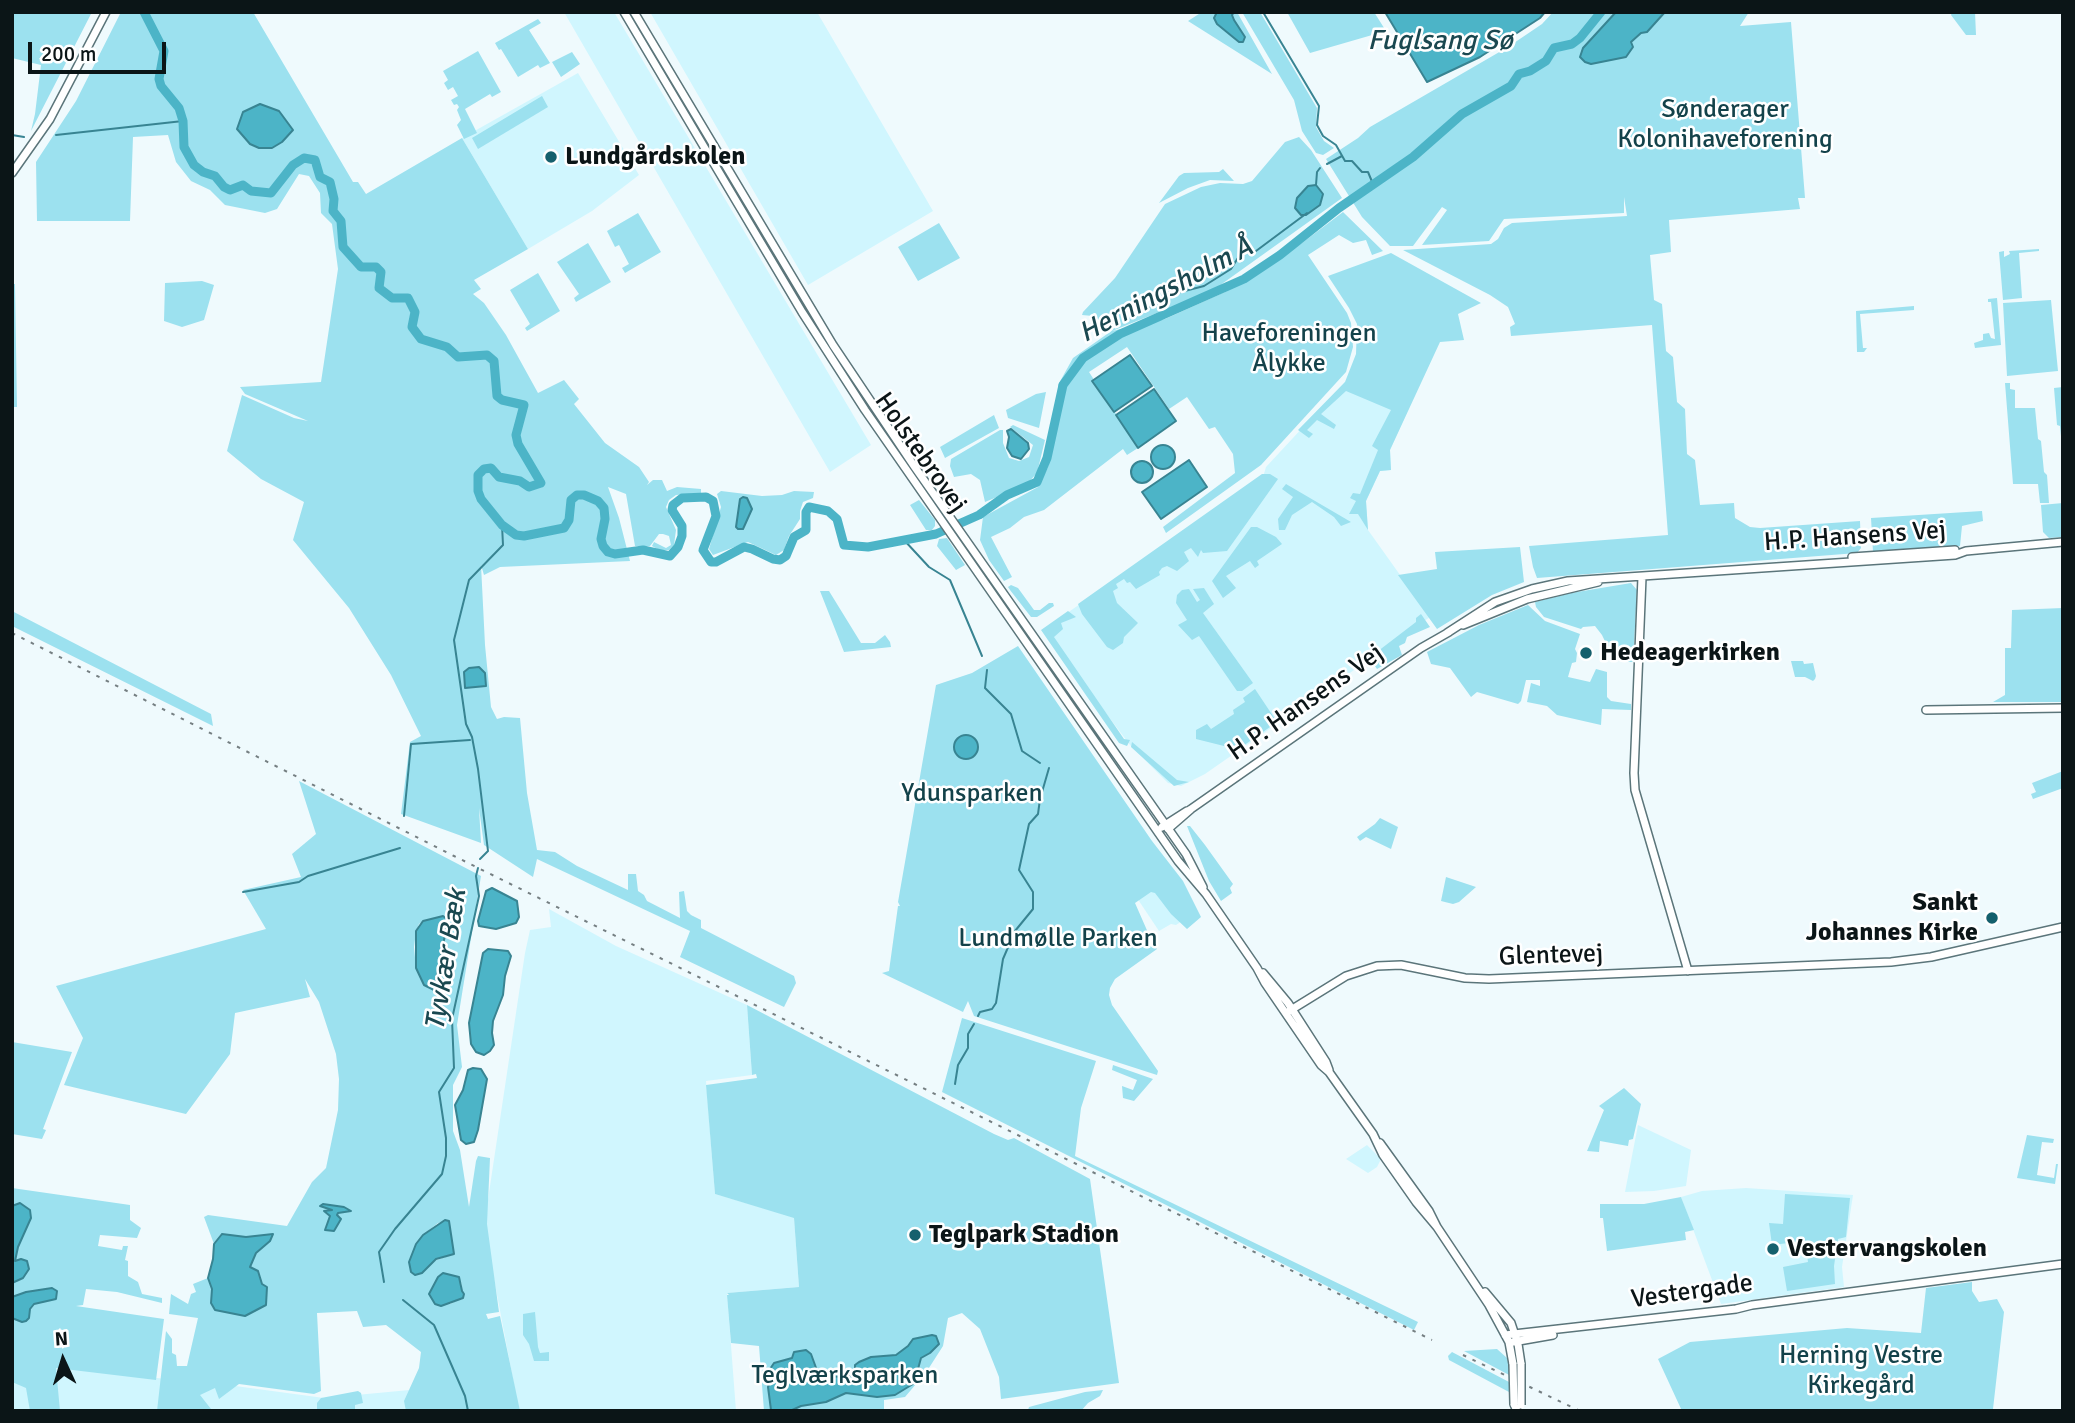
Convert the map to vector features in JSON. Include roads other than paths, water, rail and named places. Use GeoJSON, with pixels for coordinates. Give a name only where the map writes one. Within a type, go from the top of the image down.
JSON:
{"type":"FeatureCollection","features":[{"type":"Feature","properties":{"kind":"street"},"geometry":{"type":"LineString","coordinates":[[12,173],[50,120],[106,12]]}},
{"type":"Feature","properties":{"kind":"street","name":"Holstebrovej"},"geometry":{"type":"LineString","coordinates":[[630,14],[871,404],[1163,829]]}},
{"type":"Feature","properties":{"kind":"street","name":"Holstebrovej"},"geometry":{"type":"LineString","coordinates":[[630,14],[825,350],[1130,791],[1186,854],[1206,894],[1265,983],[1290,1013]]}},
{"type":"Feature","properties":{"kind":"street","name":"H.P. Hansens Vej"},"geometry":{"type":"LineString","coordinates":[[1163,829],[1421,648],[1447,633],[1527,599],[1616,579],[1689,570],[2063,544]]}},
{"type":"Feature","properties":{"kind":"street"},"geometry":{"type":"LineString","coordinates":[[1642,577],[1635,790],[1688,971]]}},
{"type":"Feature","properties":{"kind":"street"},"geometry":{"type":"LineString","coordinates":[[1926,710],[2063,708]]}},
{"type":"Feature","properties":{"kind":"street","name":"Glentevej"},"geometry":{"type":"LineString","coordinates":[[1290,1013],[1344,977],[1361,970],[1390,965],[1465,978],[1489,979],[1891,962],[1931,957],[2063,927]]}},
{"type":"Feature","properties":{"kind":"street","name":"Holstebrovej"},"geometry":{"type":"LineString","coordinates":[[1257,968],[1269,980],[1321,1065],[1384,1146],[1429,1211],[1511,1338]]}},
{"type":"Feature","properties":{"kind":"street","name":"Vestergade"},"geometry":{"type":"LineString","coordinates":[[1511,1338],[1563,1334],[1576,1329],[2063,1264]]}},
{"type":"Feature","properties":{"kind":"street","name":"Holstebrovej"},"geometry":{"type":"LineString","coordinates":[[1475,1281],[1507,1316],[1517,1364],[1518,1408]]}},
{"type":"Feature","properties":{"kind":"water"},"geometry":{"type":"Polygon","coordinates":[[[1217,12],[1234,12],[1234,20],[1245,37],[1243,42],[1239,42],[1217,24],[1214,18],[1217,12]]]}},
{"type":"Feature","properties":{"kind":"water","name":"Fuglsang Sø"},"geometry":{"type":"Polygon","coordinates":[[[1385,12],[1545,12],[1480,57],[1427,82],[1385,12]]]}},
{"type":"Feature","properties":{"kind":"water"},"geometry":{"type":"Polygon","coordinates":[[[1616,12],[1665,12],[1647,32],[1641,33],[1631,42],[1633,47],[1626,57],[1591,64],[1585,62],[1580,57],[1583,48],[1616,12]]]}},
{"type":"Feature","properties":{"kind":"water"},"geometry":{"type":"Polygon","coordinates":[[[260,104],[279,111],[293,130],[272,148],[259,148],[250,144],[237,129],[243,112],[260,104]]]}},
{"type":"Feature","properties":{"kind":"water"},"geometry":{"type":"Polygon","coordinates":[[[1316,185],[1323,194],[1320,205],[1306,215],[1301,215],[1295,208],[1297,198],[1308,186],[1316,185]]]}},
{"type":"Feature","properties":{"kind":"water"},"geometry":{"type":"Polygon","coordinates":[[[1130,355],[1152,386],[1114,412],[1092,381],[1130,355]]]}},
{"type":"Feature","properties":{"kind":"water"},"geometry":{"type":"Polygon","coordinates":[[[1154,389],[1176,421],[1138,448],[1116,415],[1154,389]]]}},
{"type":"Feature","properties":{"kind":"water"},"geometry":{"type":"Polygon","coordinates":[[[1011,429],[1028,443],[1029,449],[1021,459],[1012,456],[1007,448],[1007,431],[1011,429]]]}},
{"type":"Feature","properties":{"kind":"water"},"geometry":{"type":"Polygon","coordinates":[[[1163,445],[1171,449],[1175,457],[1171,465],[1163,469],[1155,465],[1151,457],[1155,449],[1163,445]]]}},
{"type":"Feature","properties":{"kind":"water"},"geometry":{"type":"Polygon","coordinates":[[[1189,460],[1207,487],[1161,519],[1142,492],[1189,460]]]}},
{"type":"Feature","properties":{"kind":"water"},"geometry":{"type":"Polygon","coordinates":[[[1138,461],[1146,461],[1153,468],[1153,476],[1146,483],[1138,483],[1131,476],[1131,468],[1138,461]]]}},
{"type":"Feature","properties":{"kind":"water"},"geometry":{"type":"Polygon","coordinates":[[[747,498],[752,509],[743,529],[738,529],[736,527],[740,499],[747,498]]]}},
{"type":"Feature","properties":{"kind":"water"},"geometry":{"type":"Polygon","coordinates":[[[479,667],[485,673],[486,686],[465,688],[464,672],[469,668],[479,667]]]}},
{"type":"Feature","properties":{"kind":"water"},"geometry":{"type":"Polygon","coordinates":[[[966,735],[975,738],[978,747],[975,756],[966,759],[957,756],[954,747],[957,738],[966,735]]]}},
{"type":"Feature","properties":{"kind":"water"},"geometry":{"type":"Polygon","coordinates":[[[492,888],[517,901],[519,917],[516,923],[496,929],[479,926],[486,891],[492,888]]]}},
{"type":"Feature","properties":{"kind":"water"},"geometry":{"type":"Polygon","coordinates":[[[443,916],[447,919],[447,925],[434,990],[424,985],[416,968],[416,931],[423,921],[443,916]]]}},
{"type":"Feature","properties":{"kind":"water"},"geometry":{"type":"Polygon","coordinates":[[[488,949],[508,951],[511,956],[503,995],[493,1021],[494,1045],[484,1055],[476,1052],[471,1044],[469,1023],[483,953],[488,949]]]}},
{"type":"Feature","properties":{"kind":"water"},"geometry":{"type":"Polygon","coordinates":[[[481,1069],[487,1079],[478,1130],[474,1142],[466,1144],[461,1140],[455,1105],[463,1090],[468,1070],[481,1069]]]}},
{"type":"Feature","properties":{"kind":"water"},"geometry":{"type":"Polygon","coordinates":[[[20,1203],[30,1210],[31,1218],[15,1261],[27,1261],[29,1269],[23,1278],[12,1283],[12,1206],[20,1203]]]}},
{"type":"Feature","properties":{"kind":"water"},"geometry":{"type":"Polygon","coordinates":[[[323,1204],[344,1207],[351,1211],[338,1213],[341,1219],[334,1231],[325,1230],[330,1216],[324,1211],[332,1210],[320,1206],[323,1204]]]}},
{"type":"Feature","properties":{"kind":"water"},"geometry":{"type":"Polygon","coordinates":[[[445,1220],[449,1221],[454,1254],[436,1259],[422,1273],[415,1275],[411,1272],[409,1262],[416,1244],[423,1235],[445,1220]]]}},
{"type":"Feature","properties":{"kind":"water"},"geometry":{"type":"Polygon","coordinates":[[[222,1234],[246,1237],[273,1234],[270,1241],[256,1253],[250,1267],[258,1271],[262,1284],[267,1287],[266,1305],[245,1316],[215,1310],[211,1303],[212,1289],[208,1278],[214,1244],[222,1234]]]}},
{"type":"Feature","properties":{"kind":"water"},"geometry":{"type":"Polygon","coordinates":[[[443,1273],[459,1277],[464,1294],[463,1298],[441,1306],[435,1304],[429,1294],[443,1273]]]}},
{"type":"Feature","properties":{"kind":"water"},"geometry":{"type":"Polygon","coordinates":[[[52,1288],[57,1291],[56,1299],[34,1304],[26,1321],[12,1318],[12,1297],[52,1288]]]}},
{"type":"Feature","properties":{"kind":"water"},"geometry":{"type":"Polygon","coordinates":[[[936,1336],[939,1344],[921,1358],[918,1369],[921,1372],[913,1384],[895,1395],[877,1397],[846,1393],[826,1402],[801,1406],[790,1411],[771,1410],[768,1387],[771,1380],[770,1369],[774,1363],[792,1358],[794,1352],[806,1350],[811,1354],[819,1376],[848,1377],[855,1373],[855,1365],[859,1362],[871,1357],[896,1355],[913,1339],[936,1336]]]}},
{"type":"Feature","properties":{"kind":"waterway","name":"Herningsholm Å"},"geometry":{"type":"LineString","coordinates":[[144,12],[164,51],[159,79],[161,86],[179,108],[183,121],[184,147],[194,165],[215,176],[230,190],[243,185],[251,191],[271,193],[293,165],[304,158],[315,160],[320,177],[330,182],[334,199],[333,211],[341,221],[343,247],[361,267],[376,267],[381,272],[379,288],[392,298],[408,298],[415,312],[412,327],[421,339],[447,347],[458,357],[487,355],[494,361],[497,396],[502,400],[524,405],[516,435],[518,444],[541,483],[529,487],[520,481],[499,477],[491,468],[484,469],[478,475],[481,499],[502,525],[516,535],[524,536],[564,528],[569,520],[571,500],[577,495],[584,495],[598,501],[604,508],[601,539],[608,552],[615,554],[643,550],[670,556],[678,547],[682,536],[682,526],[672,510],[673,505],[682,498],[706,497],[713,501],[716,516],[703,550],[711,562],[744,547],[780,560],[786,556],[794,537],[806,530],[806,512],[809,507],[828,511],[837,519],[844,545],[868,547],[936,534],[979,515],[1007,495],[1037,482],[1047,458],[1063,385],[1083,358],[1120,334],[1244,279],[1280,255],[1339,208],[1413,157],[1462,114],[1511,86],[1519,74],[1546,61],[1554,48],[1572,44],[1580,38],[1601,12]]}},
{"type":"Feature","properties":{"kind":"waterway"},"geometry":{"type":"LineString","coordinates":[[1263,12],[1319,106],[1317,125],[1323,136],[1336,145],[1345,161],[1352,161],[1362,172],[1368,172],[1373,184]]}},
{"type":"Feature","properties":{"kind":"waterway"},"geometry":{"type":"LineString","coordinates":[[56,135],[183,121]]}},
{"type":"Feature","properties":{"kind":"waterway"},"geometry":{"type":"LineString","coordinates":[[12,135],[24,137]]}},
{"type":"Feature","properties":{"kind":"waterway"},"geometry":{"type":"LineString","coordinates":[[1327,164],[1342,156]]}},
{"type":"Feature","properties":{"kind":"waterway"},"geometry":{"type":"LineString","coordinates":[[1316,185],[1320,168]]}},
{"type":"Feature","properties":{"kind":"waterway"},"geometry":{"type":"LineString","coordinates":[[1150,307],[1177,293],[1204,286],[1231,269],[1241,253],[1256,251],[1307,213]]}},
{"type":"Feature","properties":{"kind":"waterway","name":"Tyvkær Bæk"},"geometry":{"type":"LineString","coordinates":[[480,859],[488,851],[478,769],[472,737],[466,724],[454,640],[469,580],[503,545],[502,525]]}},
{"type":"Feature","properties":{"kind":"waterway"},"geometry":{"type":"LineString","coordinates":[[904,540],[929,567],[950,580],[982,656]]}},
{"type":"Feature","properties":{"kind":"waterway"},"geometry":{"type":"LineString","coordinates":[[987,670],[985,688],[1011,714],[1022,751],[1040,763]]}},
{"type":"Feature","properties":{"kind":"waterway"},"geometry":{"type":"LineString","coordinates":[[404,816],[411,744],[470,740]]}},
{"type":"Feature","properties":{"kind":"waterway"},"geometry":{"type":"LineString","coordinates":[[978,1016],[980,1012],[992,1009],[996,1003],[1003,959],[1015,931],[1033,909],[1033,892],[1019,870],[1029,824],[1038,814],[1049,768]]}},
{"type":"Feature","properties":{"kind":"waterway"},"geometry":{"type":"LineString","coordinates":[[243,892],[299,882],[308,876],[400,848]]}},
{"type":"Feature","properties":{"kind":"waterway","name":"Tyvkær Bæk"},"geometry":{"type":"LineString","coordinates":[[384,1282],[379,1252],[442,1174],[446,1138],[439,1092],[454,1068],[452,1019],[479,896],[476,876],[478,868]]}},
{"type":"Feature","properties":{"kind":"waterway"},"geometry":{"type":"LineString","coordinates":[[955,1084],[958,1065],[968,1048],[968,1034],[974,1024]]}},
{"type":"Feature","properties":{"kind":"waterway","name":"Tyvkær Bæk"},"geometry":{"type":"LineString","coordinates":[[403,1300],[434,1325],[465,1396],[468,1411]]}},
{"type":"Feature","properties":{"kind":"railway"},"geometry":{"type":"LineString","coordinates":[[12,633],[454,856],[1432,1340]]}},
{"type":"Feature","properties":{"kind":"railway"},"geometry":{"type":"LineString","coordinates":[[1463,1355],[1580,1411]]}},
{"type":"Feature","properties":{"kind":"place","name":"Lundgårdskolen"},"geometry":{"type":"Point","coordinates":[551,157]}},
{"type":"Feature","properties":{"kind":"place","name":"Hedeagerkirken"},"geometry":{"type":"Point","coordinates":[1586,653]}},
{"type":"Feature","properties":{"kind":"place","name":"Sankt Johannes Kirke"},"geometry":{"type":"Point","coordinates":[1992,918]}},
{"type":"Feature","properties":{"kind":"place","name":"Teglpark Stadion"},"geometry":{"type":"Point","coordinates":[915,1235]}},
{"type":"Feature","properties":{"kind":"place","name":"Vestervangskolen"},"geometry":{"type":"Point","coordinates":[1773,1249]}},
{"type":"Feature","properties":{"kind":"park label","name":"Sønderager Kolonihaveforening"},"geometry":{"type":"Point","coordinates":[1725,125]}},
{"type":"Feature","properties":{"kind":"park label","name":"Haveforeningen Ålykke"},"geometry":{"type":"Point","coordinates":[1289,349]}},
{"type":"Feature","properties":{"kind":"park label","name":"Ydunsparken"},"geometry":{"type":"Point","coordinates":[972,794]}},
{"type":"Feature","properties":{"kind":"park label","name":"Lundmølle Parken"},"geometry":{"type":"Point","coordinates":[1058,939]}},
{"type":"Feature","properties":{"kind":"park label","name":"Herning Vestre Kirkegård"},"geometry":{"type":"Point","coordinates":[1861,1371]}},
{"type":"Feature","properties":{"kind":"park label","name":"Teglværksparken"},"geometry":{"type":"Point","coordinates":[845,1376]}}]}
